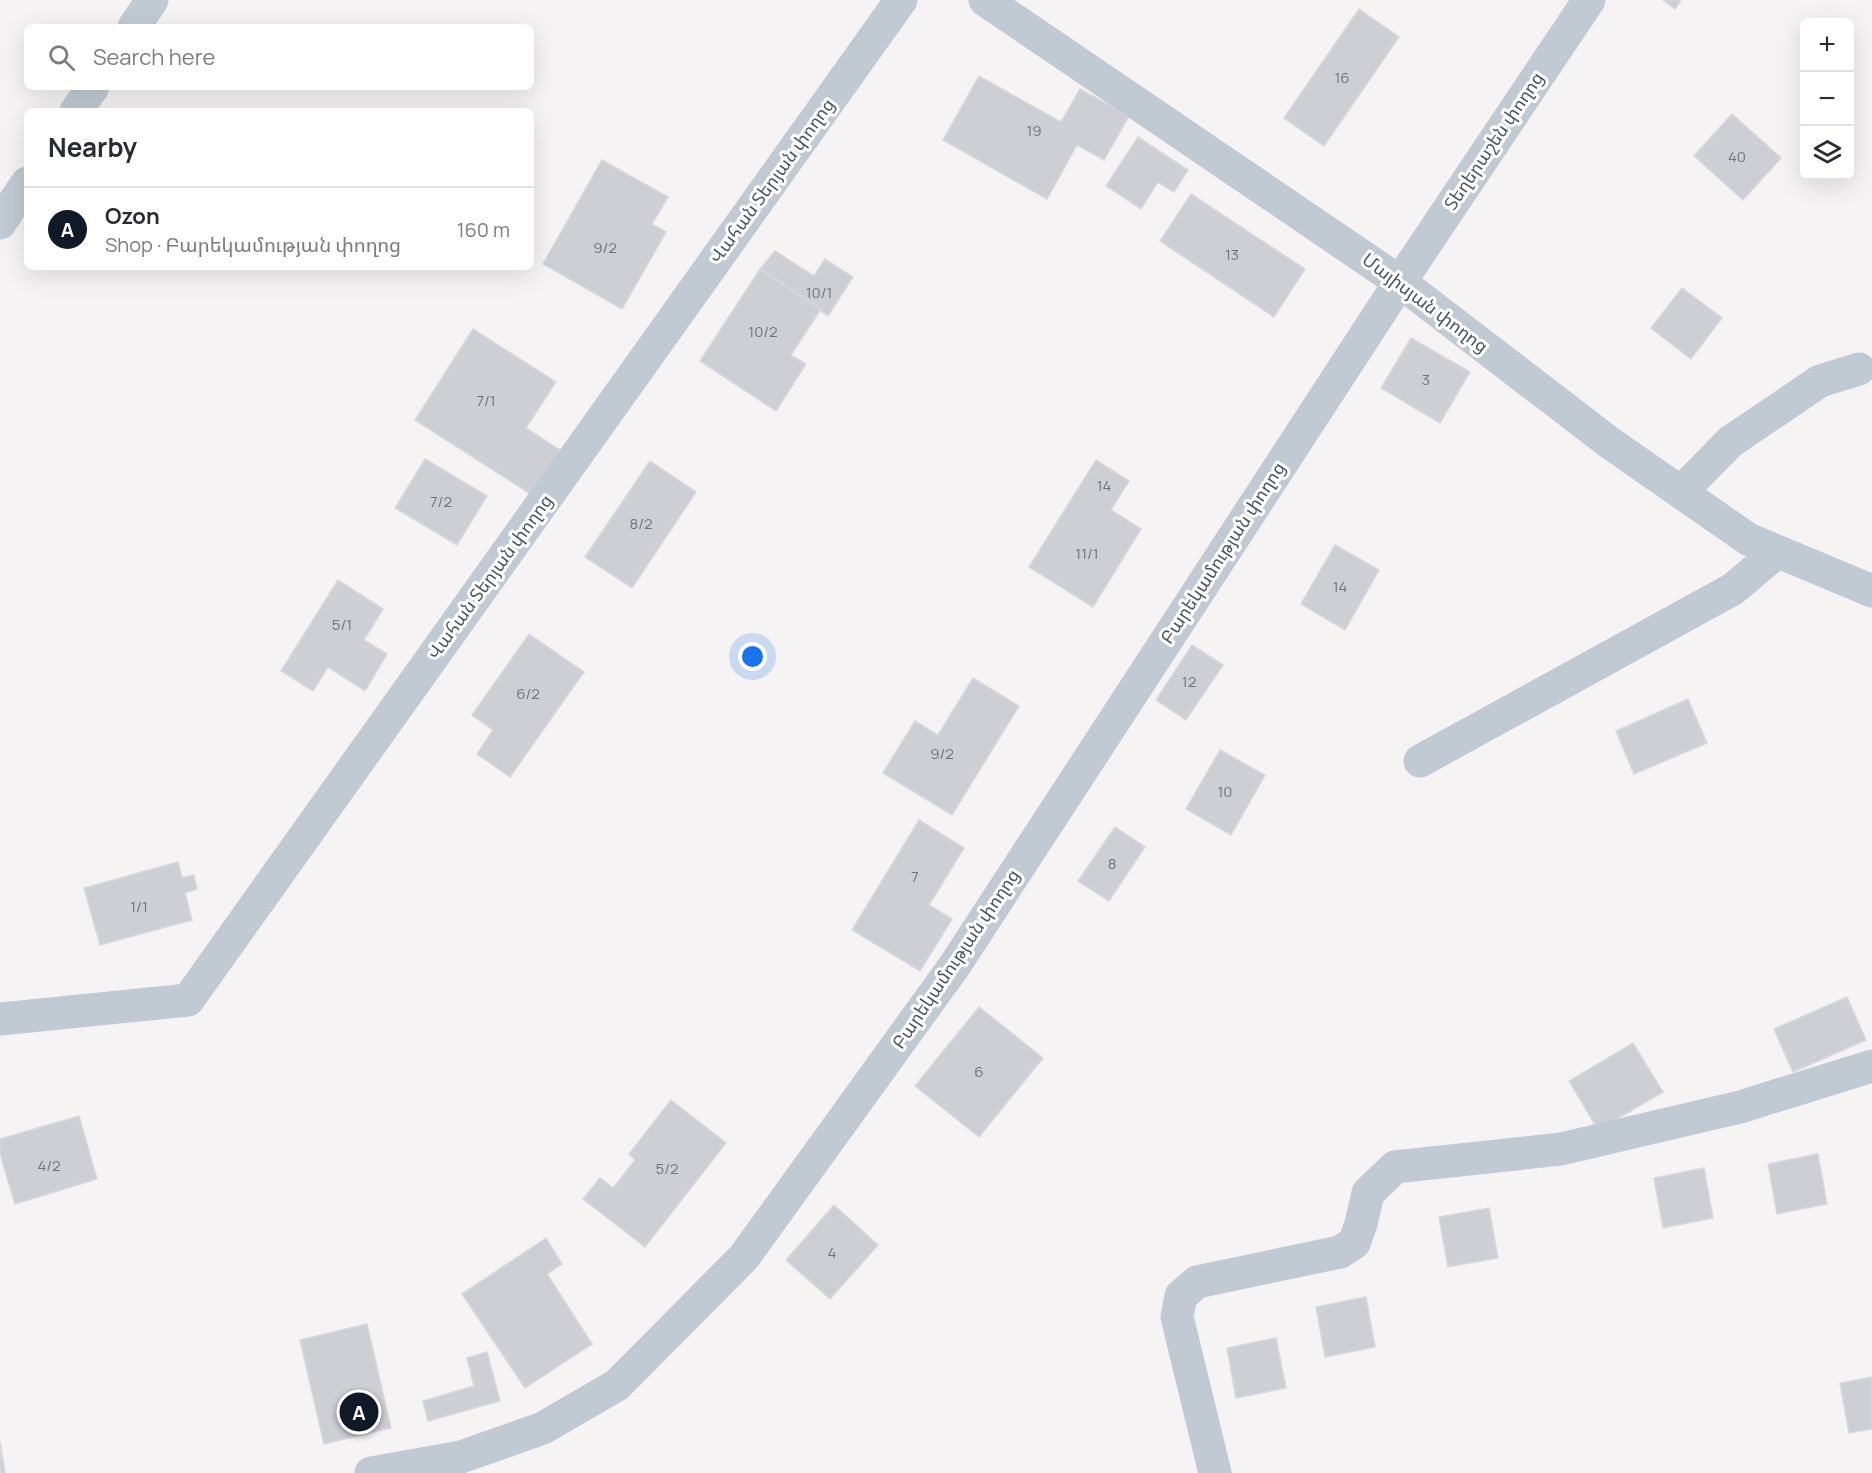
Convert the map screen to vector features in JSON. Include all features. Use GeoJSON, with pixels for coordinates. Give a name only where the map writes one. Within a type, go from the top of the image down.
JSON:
{"type":"FeatureCollection","features":[{"type":"Feature","properties":{"kind":"street"},"geometry":{"type":"LineString","coordinates":[[136,24],[152,0]]}},
{"type":"Feature","properties":{"kind":"street","name":"Վահան Տերյան փողոց"},"geometry":{"type":"LineString","coordinates":[[0,1019],[188,1000],[901,0]]}},
{"type":"Feature","properties":{"kind":"street","name":"Մայիսյան փողոց"},"geometry":{"type":"LineString","coordinates":[[985,0],[1400,282],[1610,443],[1748,539],[1872,591]]}},
{"type":"Feature","properties":{"kind":"street","name":"Տեղերաշեն փողոց"},"geometry":{"type":"LineString","coordinates":[[1400,282],[1588,0]]}},
{"type":"Feature","properties":{"kind":"street"},"geometry":{"type":"LineString","coordinates":[[78,108],[91,90]]}},
{"type":"Feature","properties":{"kind":"street"},"geometry":{"type":"LineString","coordinates":[[0,223],[24,187]]}},
{"type":"Feature","properties":{"kind":"street","name":"Բարեկամության փողոց"},"geometry":{"type":"LineString","coordinates":[[371,1473],[461,1456],[543,1428],[617,1385],[744,1257],[955,965],[1400,282]]}},
{"type":"Feature","properties":{"kind":"street"},"geometry":{"type":"LineString","coordinates":[[1681,492],[1730,442],[1820,381],[1859,369]]}},
{"type":"Feature","properties":{"kind":"street"},"geometry":{"type":"LineString","coordinates":[[1420,761],[1733,589],[1777,552]]}},
{"type":"Feature","properties":{"kind":"street"},"geometry":{"type":"LineString","coordinates":[[1215,1473],[1177,1317],[1181,1296],[1197,1282],[1340,1252],[1353,1243],[1361,1224],[1368,1193],[1395,1167],[1562,1149],[1740,1107],[1872,1066]]}},
{"type":"Feature","properties":{"kind":"building"},"geometry":{"type":"Polygon","coordinates":[[[1663,0],[1681,0],[1675,9],[1663,0]]]}},
{"type":"Feature","properties":{"kind":"building"},"geometry":{"type":"Polygon","coordinates":[[[1359,9],[1399,37],[1324,146],[1284,118],[1359,9]]]}},
{"type":"Feature","properties":{"kind":"building"},"geometry":{"type":"Polygon","coordinates":[[[979,76],[1061,122],[1080,89],[1129,116],[1104,160],[1077,145],[1047,199],[943,140],[979,76]]]}},
{"type":"Feature","properties":{"kind":"building"},"geometry":{"type":"Polygon","coordinates":[[[1732,114],[1781,158],[1743,200],[1694,156],[1732,114]]]}},
{"type":"Feature","properties":{"kind":"building"},"geometry":{"type":"Polygon","coordinates":[[[1138,137],[1188,170],[1174,192],[1158,182],[1141,209],[1106,186],[1138,137]]]}},
{"type":"Feature","properties":{"kind":"building"},"geometry":{"type":"Polygon","coordinates":[[[602,160],[668,197],[652,224],[666,232],[622,309],[543,264],[602,160]]]}},
{"type":"Feature","properties":{"kind":"building"},"geometry":{"type":"Polygon","coordinates":[[[1191,194],[1305,269],[1274,317],[1160,241],[1191,194]]]}},
{"type":"Feature","properties":{"kind":"building"},"geometry":{"type":"Polygon","coordinates":[[[775,251],[814,276],[825,259],[853,277],[828,316],[760,269],[775,251]]]}},
{"type":"Feature","properties":{"kind":"building"},"geometry":{"type":"Polygon","coordinates":[[[760,269],[821,309],[791,355],[806,364],[776,411],[700,361],[760,269]]]}},
{"type":"Feature","properties":{"kind":"building"},"geometry":{"type":"Polygon","coordinates":[[[1682,288],[1722,318],[1691,359],[1651,328],[1682,288]]]}},
{"type":"Feature","properties":{"kind":"building"},"geometry":{"type":"Polygon","coordinates":[[[473,329],[556,382],[526,428],[560,450],[532,495],[415,420],[473,329]]]}},
{"type":"Feature","properties":{"kind":"building"},"geometry":{"type":"Polygon","coordinates":[[[1411,338],[1470,372],[1440,423],[1381,388],[1411,338]]]}},
{"type":"Feature","properties":{"kind":"building"},"geometry":{"type":"Polygon","coordinates":[[[425,459],[487,496],[457,545],[395,508],[425,459]]]}},
{"type":"Feature","properties":{"kind":"building"},"geometry":{"type":"Polygon","coordinates":[[[1096,460],[1129,481],[1111,510],[1141,529],[1093,607],[1029,567],[1096,460]]]}},
{"type":"Feature","properties":{"kind":"building"},"geometry":{"type":"Polygon","coordinates":[[[650,461],[696,492],[632,588],[585,557],[650,461]]]}},
{"type":"Feature","properties":{"kind":"building"},"geometry":{"type":"Polygon","coordinates":[[[1335,545],[1379,570],[1345,630],[1301,604],[1335,545]]]}},
{"type":"Feature","properties":{"kind":"building"},"geometry":{"type":"Polygon","coordinates":[[[338,580],[383,609],[364,640],[387,654],[365,691],[328,667],[313,691],[281,671],[338,580]]]}},
{"type":"Feature","properties":{"kind":"building"},"geometry":{"type":"Polygon","coordinates":[[[529,634],[584,672],[510,777],[477,754],[493,730],[472,715],[529,634]]]}},
{"type":"Feature","properties":{"kind":"building"},"geometry":{"type":"Polygon","coordinates":[[[1192,645],[1223,665],[1186,720],[1156,700],[1192,645]]]}},
{"type":"Feature","properties":{"kind":"building"},"geometry":{"type":"Polygon","coordinates":[[[973,678],[1019,706],[952,815],[883,773],[915,721],[938,735],[973,678]]]}},
{"type":"Feature","properties":{"kind":"building"},"geometry":{"type":"Polygon","coordinates":[[[1688,699],[1707,743],[1634,774],[1616,731],[1688,699]]]}},
{"type":"Feature","properties":{"kind":"building"},"geometry":{"type":"Polygon","coordinates":[[[1220,750],[1265,775],[1231,835],[1186,809],[1220,750]]]}},
{"type":"Feature","properties":{"kind":"building"},"geometry":{"type":"Polygon","coordinates":[[[919,820],[964,848],[929,905],[952,919],[920,971],[852,930],[919,820]]]}},
{"type":"Feature","properties":{"kind":"building"},"geometry":{"type":"Polygon","coordinates":[[[1115,827],[1145,847],[1109,901],[1078,881],[1115,827]]]}},
{"type":"Feature","properties":{"kind":"building"},"geometry":{"type":"Polygon","coordinates":[[[178,862],[182,878],[194,875],[197,889],[185,893],[192,920],[100,945],[84,888],[178,862]]]}},
{"type":"Feature","properties":{"kind":"building"},"geometry":{"type":"Polygon","coordinates":[[[1847,997],[1866,1040],[1793,1072],[1774,1029],[1847,997]]]}},
{"type":"Feature","properties":{"kind":"building"},"geometry":{"type":"Polygon","coordinates":[[[979,1007],[1043,1058],[979,1137],[915,1086],[979,1007]]]}},
{"type":"Feature","properties":{"kind":"building"},"geometry":{"type":"Polygon","coordinates":[[[1633,1043],[1663,1092],[1598,1130],[1569,1081],[1633,1043]]]}},
{"type":"Feature","properties":{"kind":"building"},"geometry":{"type":"Polygon","coordinates":[[[671,1100],[726,1143],[645,1247],[583,1199],[600,1178],[613,1188],[635,1160],[629,1154],[671,1100]]]}},
{"type":"Feature","properties":{"kind":"building"},"geometry":{"type":"Polygon","coordinates":[[[79,1116],[97,1179],[15,1204],[0,1154],[0,1139],[79,1116]]]}},
{"type":"Feature","properties":{"kind":"building"},"geometry":{"type":"Polygon","coordinates":[[[1818,1154],[1827,1204],[1777,1214],[1768,1164],[1818,1154]]]}},
{"type":"Feature","properties":{"kind":"building"},"geometry":{"type":"Polygon","coordinates":[[[1704,1168],[1713,1218],[1663,1228],[1654,1178],[1704,1168]]]}},
{"type":"Feature","properties":{"kind":"building"},"geometry":{"type":"Polygon","coordinates":[[[834,1205],[878,1245],[830,1299],[786,1260],[834,1205]]]}},
{"type":"Feature","properties":{"kind":"building"},"geometry":{"type":"Polygon","coordinates":[[[1489,1208],[1498,1258],[1448,1267],[1439,1217],[1489,1208]]]}},
{"type":"Feature","properties":{"kind":"building"},"geometry":{"type":"Polygon","coordinates":[[[546,1238],[562,1264],[547,1274],[592,1344],[525,1388],[462,1294],[546,1238]]]}},
{"type":"Feature","properties":{"kind":"building"},"geometry":{"type":"Polygon","coordinates":[[[1366,1297],[1375,1347],[1325,1357],[1316,1307],[1366,1297]]]}},
{"type":"Feature","properties":{"kind":"building"},"geometry":{"type":"Polygon","coordinates":[[[367,1324],[391,1428],[324,1444],[300,1340],[367,1324]]]}},
{"type":"Feature","properties":{"kind":"building"},"geometry":{"type":"Polygon","coordinates":[[[1276,1338],[1286,1388],[1236,1398],[1227,1348],[1276,1338]]]}},
{"type":"Feature","properties":{"kind":"building"},"geometry":{"type":"Polygon","coordinates":[[[487,1352],[500,1401],[428,1421],[423,1401],[474,1386],[467,1358],[487,1352]]]}},
{"type":"Feature","properties":{"kind":"building"},"geometry":{"type":"Polygon","coordinates":[[[1872,1377],[1872,1429],[1849,1433],[1840,1383],[1872,1377]]]}},
{"type":"Feature","properties":{"kind":"building"},"geometry":{"type":"Polygon","coordinates":[[[0,1441],[5,1473],[0,1473],[0,1441]]]}},
{"type":"Feature","properties":{"kind":"place","name":"Ozon"},"geometry":{"type":"Point","coordinates":[359,1412]}}]}
